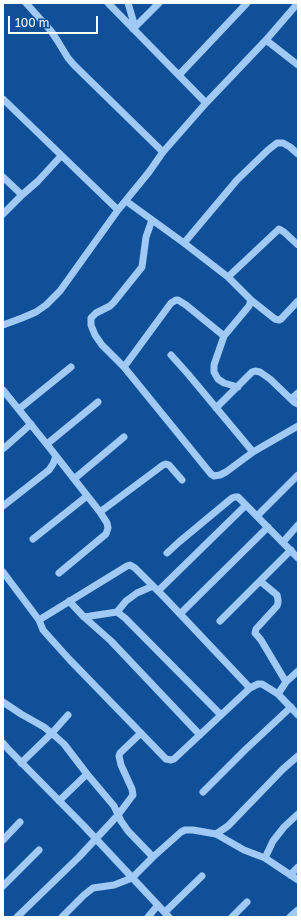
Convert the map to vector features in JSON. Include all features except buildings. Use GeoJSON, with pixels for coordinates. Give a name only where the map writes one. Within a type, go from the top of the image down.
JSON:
{"type":"FeatureCollection","features":[{"type":"Feature","properties":{"kind":"street"},"geometry":{"type":"LineString","coordinates":[[26,3],[51,31],[74,65],[163,152]]}},
{"type":"Feature","properties":{"kind":"street"},"geometry":{"type":"LineString","coordinates":[[108,3],[206,103]]}},
{"type":"Feature","properties":{"kind":"street"},"geometry":{"type":"LineString","coordinates":[[128,3],[134,28]]}},
{"type":"Feature","properties":{"kind":"street"},"geometry":{"type":"LineString","coordinates":[[134,28],[159,3]]}},
{"type":"Feature","properties":{"kind":"street"},"geometry":{"type":"LineString","coordinates":[[179,75],[247,3]]}},
{"type":"Feature","properties":{"kind":"street"},"geometry":{"type":"LineString","coordinates":[[3,324],[36,312],[46,305],[60,291],[118,210],[163,152],[298,3]]}},
{"type":"Feature","properties":{"kind":"street"},"geometry":{"type":"LineString","coordinates":[[266,40],[298,66]]}},
{"type":"Feature","properties":{"kind":"street"},"geometry":{"type":"LineString","coordinates":[[3,99],[118,210]]}},
{"type":"Feature","properties":{"kind":"street"},"geometry":{"type":"LineString","coordinates":[[184,243],[236,180],[268,150],[277,143],[283,142],[298,154]]}},
{"type":"Feature","properties":{"kind":"street"},"geometry":{"type":"LineString","coordinates":[[3,214],[62,156]]}},
{"type":"Feature","properties":{"kind":"street"},"geometry":{"type":"LineString","coordinates":[[3,177],[22,195]]}},
{"type":"Feature","properties":{"kind":"street"},"geometry":{"type":"LineString","coordinates":[[126,201],[184,243],[228,278],[251,300],[275,319],[281,319],[298,301]]}},
{"type":"Feature","properties":{"kind":"street"},"geometry":{"type":"LineString","coordinates":[[152,220],[146,237],[142,267],[114,302],[110,306],[96,313],[91,318],[91,325],[95,335],[102,345],[151,400],[205,469],[214,476],[226,472],[253,452],[298,426]]}},
{"type":"Feature","properties":{"kind":"street"},"geometry":{"type":"LineString","coordinates":[[228,278],[279,229],[298,245]]}},
{"type":"Feature","properties":{"kind":"street"},"geometry":{"type":"LineString","coordinates":[[124,368],[171,303],[176,300],[186,305],[224,336]]}},
{"type":"Feature","properties":{"kind":"street"},"geometry":{"type":"LineString","coordinates":[[238,387],[224,383],[218,379],[214,372],[214,366],[224,336],[249,306],[251,300]]}},
{"type":"Feature","properties":{"kind":"street"},"geometry":{"type":"LineString","coordinates":[[171,355],[253,452]]}},
{"type":"Feature","properties":{"kind":"street"},"geometry":{"type":"LineString","coordinates":[[19,409],[71,367]]}},
{"type":"Feature","properties":{"kind":"street"},"geometry":{"type":"LineString","coordinates":[[216,408],[252,372],[255,371],[260,372],[270,379],[298,404]]}},
{"type":"Feature","properties":{"kind":"street"},"geometry":{"type":"LineString","coordinates":[[3,391],[47,444],[107,523],[108,528],[106,534],[59,573]]}},
{"type":"Feature","properties":{"kind":"street"},"geometry":{"type":"LineString","coordinates":[[291,399],[298,393]]}},
{"type":"Feature","properties":{"kind":"street"},"geometry":{"type":"LineString","coordinates":[[47,444],[98,402]]}},
{"type":"Feature","properties":{"kind":"street"},"geometry":{"type":"LineString","coordinates":[[3,449],[31,424]]}},
{"type":"Feature","properties":{"kind":"street"},"geometry":{"type":"LineString","coordinates":[[74,479],[124,437]]}},
{"type":"Feature","properties":{"kind":"street"},"geometry":{"type":"LineString","coordinates":[[3,506],[49,470],[56,456]]}},
{"type":"Feature","properties":{"kind":"street"},"geometry":{"type":"LineString","coordinates":[[100,512],[162,464],[169,465],[182,480]]}},
{"type":"Feature","properties":{"kind":"street"},"geometry":{"type":"LineString","coordinates":[[257,516],[298,475]]}},
{"type":"Feature","properties":{"kind":"street"},"geometry":{"type":"LineString","coordinates":[[33,539],[87,496]]}},
{"type":"Feature","properties":{"kind":"street"},"geometry":{"type":"LineString","coordinates":[[167,553],[232,498],[238,497],[298,558]]}},
{"type":"Feature","properties":{"kind":"street"},"geometry":{"type":"LineString","coordinates":[[84,617],[117,612],[126,601],[137,593],[156,589],[246,505]]}},
{"type":"Feature","properties":{"kind":"street"},"geometry":{"type":"LineString","coordinates":[[283,542],[298,525]]}},
{"type":"Feature","properties":{"kind":"street"},"geometry":{"type":"LineString","coordinates":[[180,614],[268,527]]}},
{"type":"Feature","properties":{"kind":"street"},"geometry":{"type":"LineString","coordinates":[[220,621],[291,550]]}},
{"type":"Feature","properties":{"kind":"street"},"geometry":{"type":"LineString","coordinates":[[39,620],[130,565],[156,589],[250,688]]}},
{"type":"Feature","properties":{"kind":"street"},"geometry":{"type":"LineString","coordinates":[[3,572],[6,582],[39,620],[43,630],[64,654],[166,758],[171,760],[174,759],[250,688],[262,684],[278,694],[298,715]]}},
{"type":"Feature","properties":{"kind":"street"},"geometry":{"type":"LineString","coordinates":[[260,581],[277,596],[278,603],[256,629],[255,633],[261,640],[286,682]]}},
{"type":"Feature","properties":{"kind":"street"},"geometry":{"type":"LineString","coordinates":[[69,601],[110,641],[200,735]]}},
{"type":"Feature","properties":{"kind":"street"},"geometry":{"type":"LineString","coordinates":[[117,612],[125,618],[221,716]]}},
{"type":"Feature","properties":{"kind":"street"},"geometry":{"type":"LineString","coordinates":[[278,694],[286,682],[298,671]]}},
{"type":"Feature","properties":{"kind":"street"},"geometry":{"type":"LineString","coordinates":[[3,702],[20,714],[44,727],[64,744],[114,806],[121,821],[128,831],[153,856]]}},
{"type":"Feature","properties":{"kind":"street"},"geometry":{"type":"LineString","coordinates":[[203,792],[291,707]]}},
{"type":"Feature","properties":{"kind":"street"},"geometry":{"type":"LineString","coordinates":[[21,763],[68,715]]}},
{"type":"Feature","properties":{"kind":"street"},"geometry":{"type":"LineString","coordinates":[[17,917],[96,839],[118,815],[133,795],[132,788],[118,756],[141,732]]}},
{"type":"Feature","properties":{"kind":"street"},"geometry":{"type":"LineString","coordinates":[[3,743],[167,915],[202,876]]}},
{"type":"Feature","properties":{"kind":"street"},"geometry":{"type":"LineString","coordinates":[[216,834],[228,826],[283,769],[298,756]]}},
{"type":"Feature","properties":{"kind":"street"},"geometry":{"type":"LineString","coordinates":[[59,801],[87,774]]}},
{"type":"Feature","properties":{"kind":"street"},"geometry":{"type":"LineString","coordinates":[[264,858],[273,841],[284,827],[298,814]]}},
{"type":"Feature","properties":{"kind":"street"},"geometry":{"type":"LineString","coordinates":[[3,840],[20,822]]}},
{"type":"Feature","properties":{"kind":"street"},"geometry":{"type":"LineString","coordinates":[[62,917],[93,888],[114,885],[132,878],[153,856],[180,832],[185,830],[216,834],[244,850],[264,858],[298,880]]}},
{"type":"Feature","properties":{"kind":"street"},"geometry":{"type":"LineString","coordinates":[[3,886],[39,850]]}},
{"type":"Feature","properties":{"kind":"street"},"geometry":{"type":"LineString","coordinates":[[290,875],[298,868]]}},
{"type":"Feature","properties":{"kind":"street"},"geometry":{"type":"LineString","coordinates":[[232,917],[247,902]]}},
{"type":"Feature","properties":{"kind":"street"},"geometry":{"type":"LineString","coordinates":[[148,917],[158,906]]}},
{"type":"Feature","properties":{"kind":"street"},"geometry":{"type":"LineString","coordinates":[[290,917],[298,910]]}}]}
